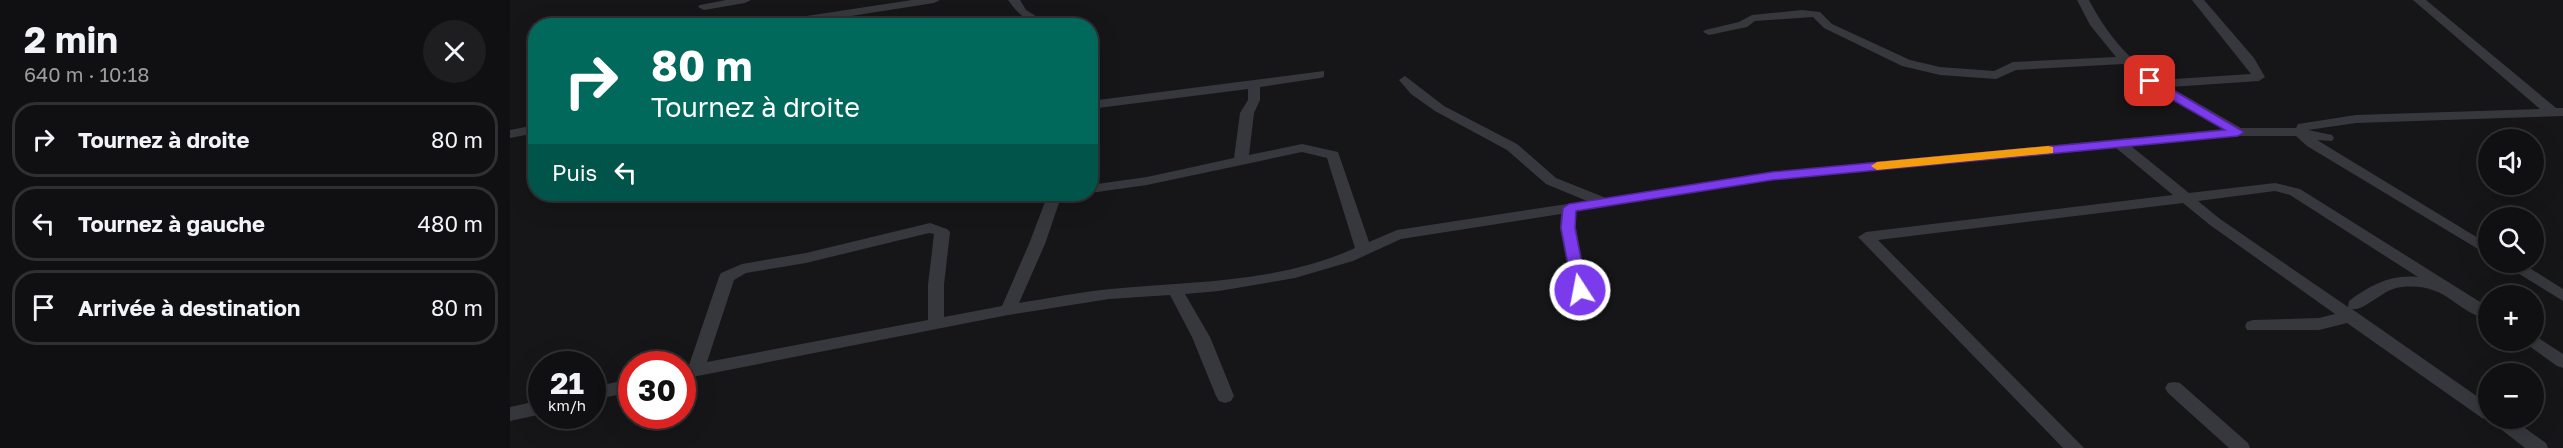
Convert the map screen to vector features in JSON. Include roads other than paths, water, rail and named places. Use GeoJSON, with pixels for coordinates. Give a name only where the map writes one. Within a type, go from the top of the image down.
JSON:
{"type":"FeatureCollection","features":[{"type":"Feature","properties":{"kind":"street"},"geometry":{"type":"LineString","coordinates":[[704,7],[745,0]]}},
{"type":"Feature","properties":{"kind":"street"},"geometry":{"type":"LineString","coordinates":[[814,18],[934,0]]}},
{"type":"Feature","properties":{"kind":"street"},"geometry":{"type":"LineString","coordinates":[[1014,0],[1022,12],[1033,18]]}},
{"type":"Feature","properties":{"kind":"street"},"geometry":{"type":"LineString","coordinates":[[2083,0],[2107,40],[2125,60],[2155,84],[2238,132]]}},
{"type":"Feature","properties":{"kind":"street"},"geometry":{"type":"LineString","coordinates":[[2155,84],[2259,77],[2254,64],[2232,43],[2198,0]]}},
{"type":"Feature","properties":{"kind":"street"},"geometry":{"type":"LineString","coordinates":[[2419,0],[2560,119]]}},
{"type":"Feature","properties":{"kind":"street"},"geometry":{"type":"LineString","coordinates":[[1709,32],[1743,25],[1752,18],[1802,12],[1816,14],[1828,26],[1906,63],[1940,71],[1996,75],[2013,66],[2125,60]]}},
{"type":"Feature","properties":{"kind":"street"},"geometry":{"type":"LineString","coordinates":[[1098,104],[1320,75]]}},
{"type":"Feature","properties":{"kind":"street"},"geometry":{"type":"LineString","coordinates":[[1405,80],[1415,93],[1439,109],[1507,144],[1530,160],[1549,179],[1565,189],[1605,201]]}},
{"type":"Feature","properties":{"kind":"street"},"geometry":{"type":"LineString","coordinates":[[1241,160],[1247,113],[1254,100],[1254,84]]}},
{"type":"Feature","properties":{"kind":"street"},"geometry":{"type":"LineString","coordinates":[[2300,132],[2303,127],[2310,125],[2356,119],[2560,119]]}},
{"type":"Feature","properties":{"kind":"street"},"geometry":{"type":"LineString","coordinates":[[2327,138],[2336,130],[2368,127],[2560,119]]}},
{"type":"Feature","properties":{"kind":"street"},"geometry":{"type":"LineString","coordinates":[[510,134],[528,131]]}},
{"type":"Feature","properties":{"kind":"street"},"geometry":{"type":"LineString","coordinates":[[696,370],[1008,310],[1109,294],[1219,286],[1295,273],[1347,258],[1397,235],[1605,201],[1772,176],[2238,132],[2300,132],[2327,138],[2335,146],[2478,235]]}},
{"type":"Feature","properties":{"kind":"street"},"geometry":{"type":"LineString","coordinates":[[2300,132],[2312,143],[2478,244]]}},
{"type":"Feature","properties":{"kind":"street"},"geometry":{"type":"LineString","coordinates":[[2119,143],[2215,222],[2353,310],[2478,405]]}},
{"type":"Feature","properties":{"kind":"street"},"geometry":{"type":"LineString","coordinates":[[1098,188],[1147,181],[1302,148],[1334,155],[1363,249]]}},
{"type":"Feature","properties":{"kind":"street"},"geometry":{"type":"LineString","coordinates":[[2075,448],[1866,237],[2275,187],[2285,188],[2478,308]]}},
{"type":"Feature","properties":{"kind":"street"},"geometry":{"type":"LineString","coordinates":[[1008,310],[1037,244],[1052,201]]}},
{"type":"Feature","properties":{"kind":"street"},"geometry":{"type":"LineString","coordinates":[[1569,208],[1568,228],[1580,290],[1570,311]]}},
{"type":"Feature","properties":{"kind":"street"},"geometry":{"type":"LineString","coordinates":[[696,354],[727,277],[742,269],[806,258],[930,228],[942,232],[936,285],[936,322]]}},
{"type":"Feature","properties":{"kind":"street"},"geometry":{"type":"LineString","coordinates":[[2526,273],[2563,296]]}},
{"type":"Feature","properties":{"kind":"street"},"geometry":{"type":"LineString","coordinates":[[2541,273],[2563,286]]}},
{"type":"Feature","properties":{"kind":"street"},"geometry":{"type":"LineString","coordinates":[[2253,326],[2319,324],[2353,310],[2374,288],[2403,281],[2446,287]]}},
{"type":"Feature","properties":{"kind":"street"},"geometry":{"type":"LineString","coordinates":[[1174,288],[1201,337],[1225,396]]}},
{"type":"Feature","properties":{"kind":"street"},"geometry":{"type":"LineString","coordinates":[[2544,350],[2563,362]]}},
{"type":"Feature","properties":{"kind":"street"},"geometry":{"type":"LineString","coordinates":[[2174,388],[2241,448]]}},
{"type":"Feature","properties":{"kind":"street"},"geometry":{"type":"LineString","coordinates":[[510,414],[528,410]]}},
{"type":"Feature","properties":{"kind":"street"},"geometry":{"type":"LineString","coordinates":[[2512,429],[2539,448]]}}]}
